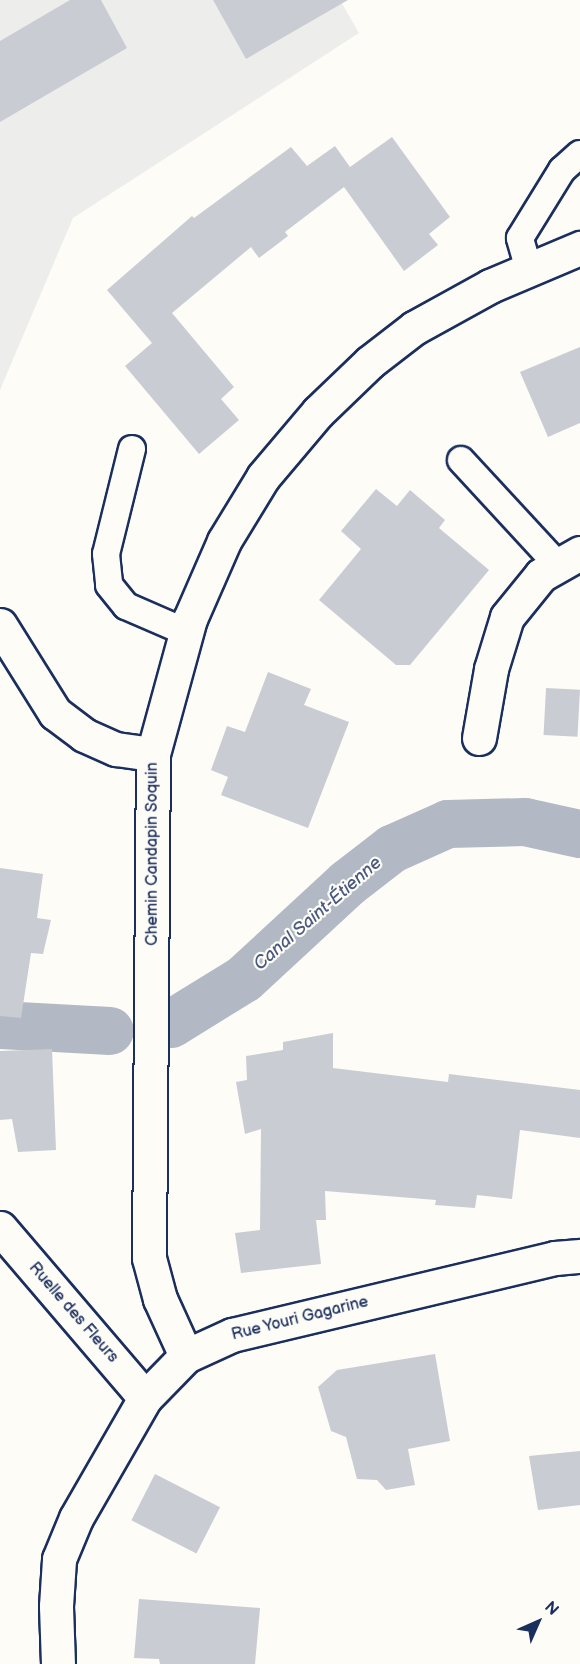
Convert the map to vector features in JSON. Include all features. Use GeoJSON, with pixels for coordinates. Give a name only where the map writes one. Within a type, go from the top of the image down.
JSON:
{"type":"FeatureCollection","features":[{"type":"Feature","properties":{"kind":"street","name":"Chemin Candapin Soquin"},"geometry":{"type":"LineString","coordinates":[[186,1356],[160,1299],[149,1258],[153,754],[186,632],[230,532],[263,477],[318,412],[370,362],[414,328],[490,286],[580,248]]}},
{"type":"Feature","properties":{"kind":"street"},"geometry":{"type":"LineString","coordinates":[[479,738],[491,669],[507,617],[541,575],[569,559]]}},
{"type":"Feature","properties":{"kind":"street"},"geometry":{"type":"LineString","coordinates":[[0,625],[55,712],[84,735],[116,749],[153,754]]}},
{"type":"Feature","properties":{"kind":"street","name":"Ruelle des Fleurs"},"geometry":{"type":"LineString","coordinates":[[0,1228],[145,1398]]}},
{"type":"Feature","properties":{"kind":"street","name":"Rue Youri Gagarine"},"geometry":{"type":"LineString","coordinates":[[58,1664],[56,1606],[59,1559],[76,1518],[145,1398],[186,1356],[232,1335],[544,1261],[580,1256]]}},
{"type":"Feature","properties":{"kind":"lane"},"geometry":{"type":"LineString","coordinates":[[529,270],[519,238],[562,170],[580,154]]}},
{"type":"Feature","properties":{"kind":"lane"},"geometry":{"type":"LineString","coordinates":[[132,449],[106,554],[109,585],[126,606],[186,632]]}},
{"type":"Feature","properties":{"kind":"lane"},"geometry":{"type":"LineString","coordinates":[[461,460],[569,559]]}},
{"type":"Feature","properties":{"kind":"shaded area"},"geometry":{"type":"Polygon","coordinates":[[[0,0],[340,0],[359,33],[73,218],[0,390],[0,0]]]}},
{"type":"Feature","properties":{"kind":"building"},"geometry":{"type":"Polygon","coordinates":[[[70,0],[101,0],[127,48],[0,122],[0,41],[70,0]]]}},
{"type":"Feature","properties":{"kind":"building"},"geometry":{"type":"Polygon","coordinates":[[[213,0],[348,0],[246,59],[213,0]]]}},
{"type":"Feature","properties":{"kind":"building"},"geometry":{"type":"Polygon","coordinates":[[[392,137],[450,217],[429,234],[438,245],[404,271],[344,187],[285,232],[288,236],[259,258],[251,247],[172,313],[234,387],[221,399],[239,420],[199,454],[125,366],[152,343],[107,290],[192,216],[194,218],[291,147],[307,166],[335,146],[350,167],[392,137]]]}},
{"type":"Feature","properties":{"kind":"building"},"geometry":{"type":"Polygon","coordinates":[[[580,347],[580,423],[548,437],[520,372],[580,347]]]}},
{"type":"Feature","properties":{"kind":"building"},"geometry":{"type":"Polygon","coordinates":[[[376,489],[397,506],[410,490],[445,520],[439,528],[489,570],[410,665],[396,665],[319,600],[361,549],[341,531],[376,489]]]}},
{"type":"Feature","properties":{"kind":"building"},"geometry":{"type":"Polygon","coordinates":[[[268,672],[311,689],[304,705],[349,722],[308,828],[221,795],[228,777],[211,770],[227,726],[245,732],[268,672]]]}},
{"type":"Feature","properties":{"kind":"building"},"geometry":{"type":"Polygon","coordinates":[[[546,688],[580,690],[577,737],[544,735],[546,688]]]}},
{"type":"Feature","properties":{"kind":"building"},"geometry":{"type":"Polygon","coordinates":[[[0,868],[43,874],[37,918],[51,920],[43,954],[31,953],[21,1018],[0,1016],[0,868]]]}},
{"type":"Feature","properties":{"kind":"building"},"geometry":{"type":"Polygon","coordinates":[[[333,1033],[333,1068],[448,1082],[449,1074],[580,1090],[580,1138],[520,1130],[512,1199],[477,1195],[475,1208],[435,1205],[436,1200],[325,1191],[326,1220],[316,1220],[321,1264],[241,1273],[235,1233],[260,1230],[261,1129],[245,1134],[236,1082],[247,1080],[246,1056],[283,1050],[283,1042],[333,1033]]]}},
{"type":"Feature","properties":{"kind":"building"},"geometry":{"type":"Polygon","coordinates":[[[52,1049],[56,1150],[18,1152],[12,1119],[0,1120],[0,1051],[52,1049]]]}},
{"type":"Feature","properties":{"kind":"building"},"geometry":{"type":"Polygon","coordinates":[[[435,1354],[450,1441],[408,1449],[415,1485],[386,1490],[377,1480],[357,1479],[346,1437],[331,1431],[318,1387],[337,1370],[435,1354]]]}},
{"type":"Feature","properties":{"kind":"building"},"geometry":{"type":"Polygon","coordinates":[[[580,1451],[580,1505],[538,1510],[529,1456],[580,1451]]]}},
{"type":"Feature","properties":{"kind":"building"},"geometry":{"type":"Polygon","coordinates":[[[155,1474],[220,1507],[196,1553],[131,1520],[155,1474]]]}},
{"type":"Feature","properties":{"kind":"building"},"geometry":{"type":"Polygon","coordinates":[[[139,1599],[260,1608],[255,1664],[160,1664],[159,1659],[134,1658],[139,1599]]]}},
{"type":"Feature","properties":{"kind":"waterway","name":"Canal Saint-Étienne"},"geometry":{"type":"LineString","coordinates":[[171,1024],[244,979],[348,883],[392,849],[448,824],[525,822],[580,834]]}},
{"type":"Feature","properties":{"kind":"waterway","name":"Canal Saint-Étienne"},"geometry":{"type":"LineString","coordinates":[[0,1025],[110,1031]]}}]}
